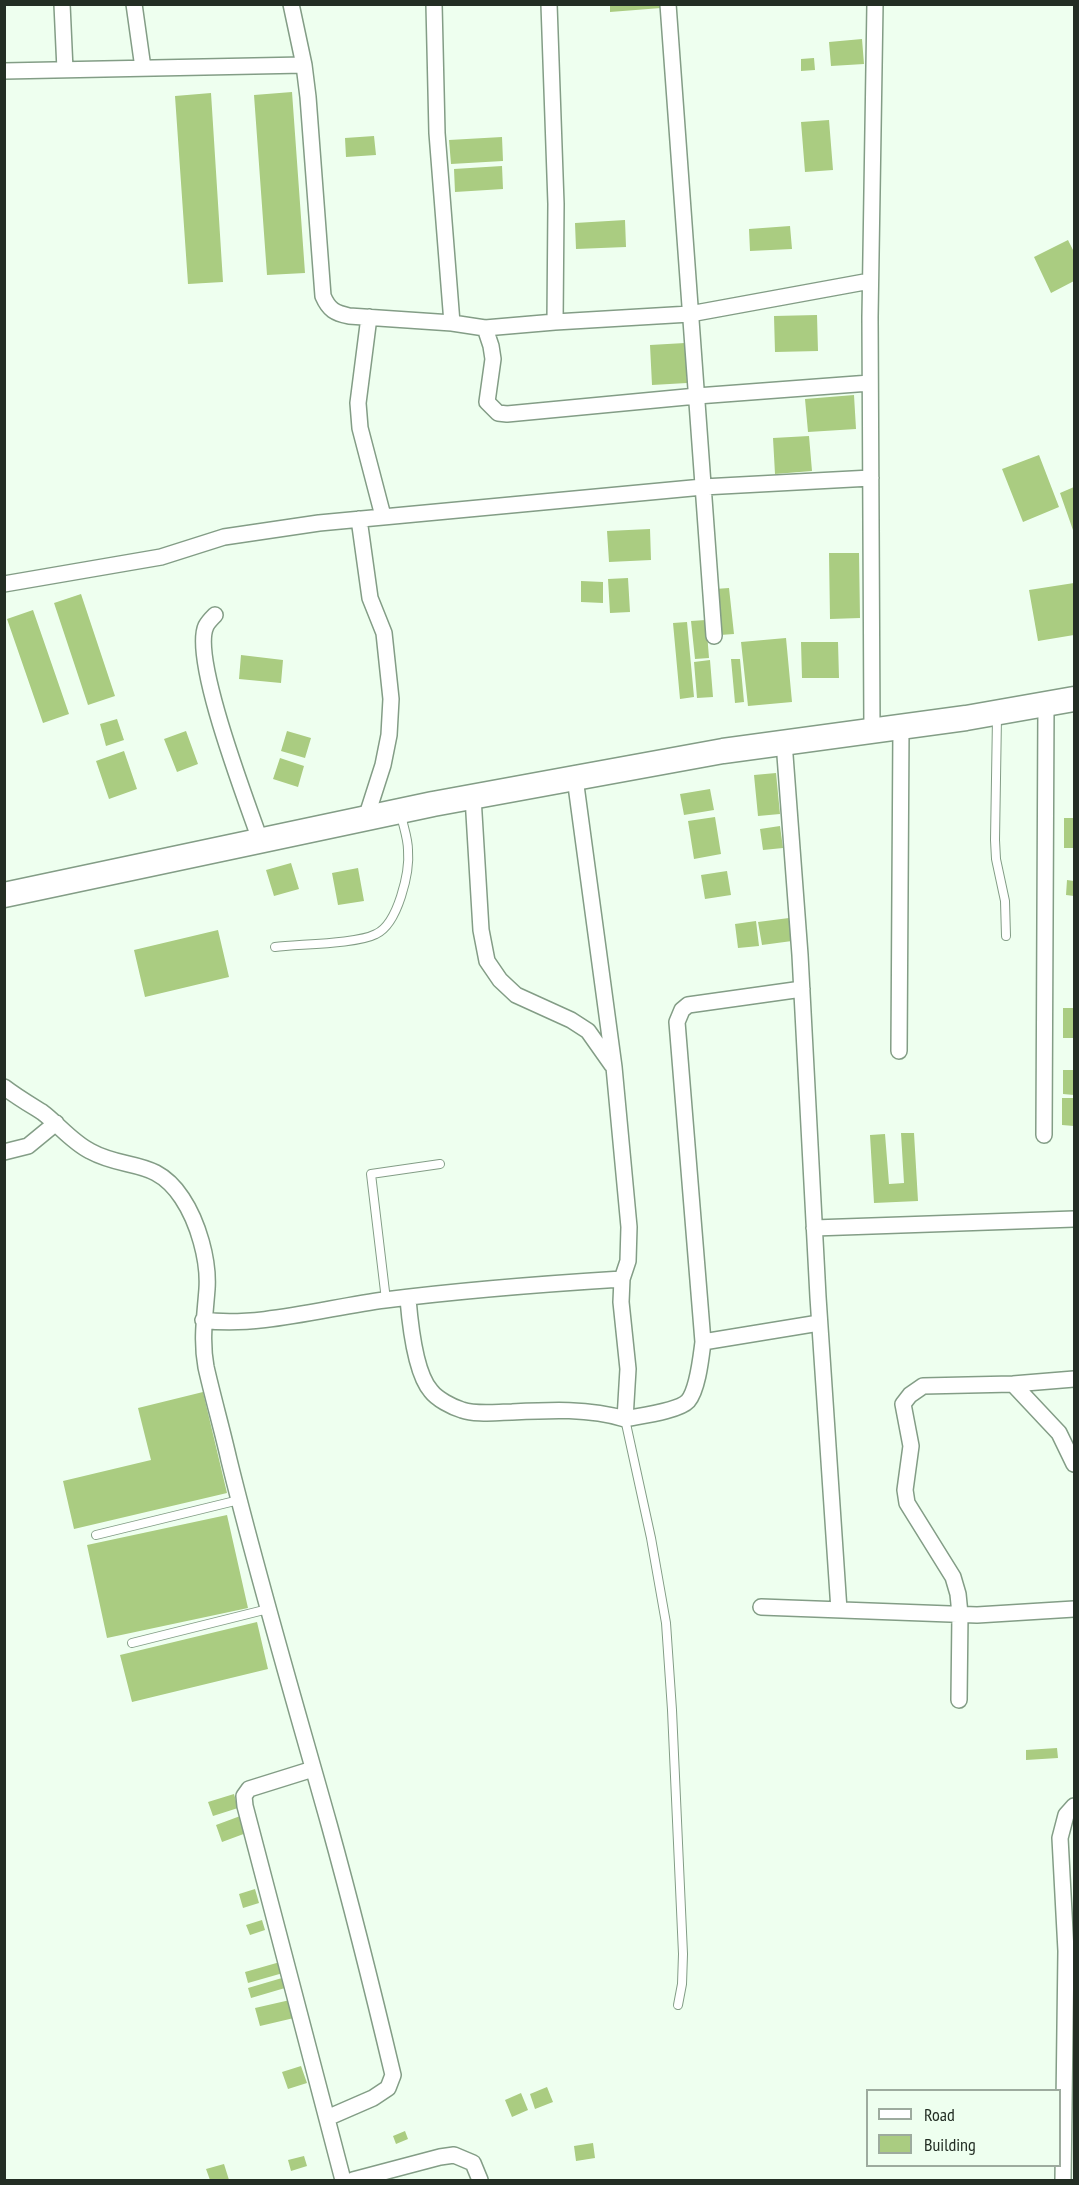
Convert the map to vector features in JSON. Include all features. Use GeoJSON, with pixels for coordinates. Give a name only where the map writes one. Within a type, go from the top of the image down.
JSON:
{"type":"FeatureCollection","features":[{"type":"Feature","properties":{"kind":"main road"},"geometry":{"type":"LineString","coordinates":[[6,889],[575,777],[723,751],[998,713],[1074,699]]}},
{"type":"Feature","properties":{"kind":"street"},"geometry":{"type":"LineString","coordinates":[[62,4],[65,70]]}},
{"type":"Feature","properties":{"kind":"street"},"geometry":{"type":"LineString","coordinates":[[134,4],[143,68]]}},
{"type":"Feature","properties":{"kind":"street"},"geometry":{"type":"LineString","coordinates":[[291,4],[304,65],[311,122],[323,296],[328,308],[336,313],[484,328],[690,315],[870,281]]}},
{"type":"Feature","properties":{"kind":"street"},"geometry":{"type":"LineString","coordinates":[[434,4],[437,132],[452,323]]}},
{"type":"Feature","properties":{"kind":"street"},"geometry":{"type":"LineString","coordinates":[[549,4],[556,204],[555,322]]}},
{"type":"Feature","properties":{"kind":"street"},"geometry":{"type":"LineString","coordinates":[[668,4],[714,636]]}},
{"type":"Feature","properties":{"kind":"street"},"geometry":{"type":"LineString","coordinates":[[872,731],[870,281],[875,4]]}},
{"type":"Feature","properties":{"kind":"street"},"geometry":{"type":"LineString","coordinates":[[4,71],[304,65]]}},
{"type":"Feature","properties":{"kind":"street"},"geometry":{"type":"LineString","coordinates":[[369,317],[358,403],[360,428],[383,516]]}},
{"type":"Feature","properties":{"kind":"street"},"geometry":{"type":"LineString","coordinates":[[484,328],[493,359],[487,402],[498,413],[870,383]]}},
{"type":"Feature","properties":{"kind":"street"},"geometry":{"type":"LineString","coordinates":[[4,584],[161,557],[224,537],[319,523],[703,487],[871,478]]}},
{"type":"Feature","properties":{"kind":"street"},"geometry":{"type":"LineString","coordinates":[[359,519],[370,598],[384,633],[391,699],[389,735],[383,765],[366,818]]}},
{"type":"Feature","properties":{"kind":"street"},"geometry":{"type":"LineString","coordinates":[[215,615],[206,627],[203,648],[208,682],[260,840]]}},
{"type":"Feature","properties":{"kind":"street"},"geometry":{"type":"LineString","coordinates":[[1044,1135],[1046,704]]}},
{"type":"Feature","properties":{"kind":"street"},"geometry":{"type":"LineString","coordinates":[[899,1051],[901,727]]}},
{"type":"Feature","properties":{"kind":"street"},"geometry":{"type":"LineString","coordinates":[[784,742],[802,989],[819,1323],[839,1610]]}},
{"type":"Feature","properties":{"kind":"street"},"geometry":{"type":"LineString","coordinates":[[575,777],[614,1067],[629,1227],[628,1261],[621,1279],[628,1369],[625,1419]]}},
{"type":"Feature","properties":{"kind":"street"},"geometry":{"type":"LineString","coordinates":[[473,796],[481,930],[487,961],[500,980],[516,994],[571,1020],[588,1031],[614,1067]]}},
{"type":"Feature","properties":{"kind":"street"},"geometry":{"type":"LineString","coordinates":[[408,1299],[412,1335],[421,1370],[430,1391],[463,1411],[574,1411],[604,1413],[625,1419],[680,1407],[689,1400],[700,1367],[703,1342],[677,1022],[682,1010],[688,1005],[802,989]]}},
{"type":"Feature","properties":{"kind":"street"},"geometry":{"type":"LineString","coordinates":[[4,1087],[56,1123],[88,1151],[118,1162],[147,1167],[171,1183],[184,1201],[198,1233],[208,1287],[203,1320],[206,1365],[239,1500],[330,1827],[393,2075],[388,2088],[373,2098],[327,2118]]}},
{"type":"Feature","properties":{"kind":"street"},"geometry":{"type":"LineString","coordinates":[[4,1152],[28,1146],[56,1123]]}},
{"type":"Feature","properties":{"kind":"street"},"geometry":{"type":"LineString","coordinates":[[814,1228],[1074,1219]]}},
{"type":"Feature","properties":{"kind":"street"},"geometry":{"type":"LineString","coordinates":[[203,1320],[222,1323],[265,1319],[460,1291],[621,1279]]}},
{"type":"Feature","properties":{"kind":"street"},"geometry":{"type":"LineString","coordinates":[[703,1342],[819,1323]]}},
{"type":"Feature","properties":{"kind":"street"},"geometry":{"type":"LineString","coordinates":[[959,1700],[960,1614],[958,1594],[953,1577],[907,1503],[905,1490],[911,1446],[903,1404],[910,1395],[923,1386],[1013,1384],[1074,1379]]}},
{"type":"Feature","properties":{"kind":"street"},"geometry":{"type":"LineString","coordinates":[[1013,1384],[1059,1433],[1074,1464]]}},
{"type":"Feature","properties":{"kind":"street"},"geometry":{"type":"LineString","coordinates":[[761,1607],[960,1614],[1074,1609]]}},
{"type":"Feature","properties":{"kind":"street"},"geometry":{"type":"LineString","coordinates":[[313,1769],[249,1789],[244,1796],[343,2181]]}},
{"type":"Feature","properties":{"kind":"street"},"geometry":{"type":"LineString","coordinates":[[1063,2181],[1066,1951],[1069,1905],[1060,1838],[1066,1815],[1074,1806]]}},
{"type":"Feature","properties":{"kind":"street"},"geometry":{"type":"LineString","coordinates":[[353,2181],[454,2155],[473,2163],[480,2181]]}},
{"type":"Feature","properties":{"kind":"lane"},"geometry":{"type":"LineString","coordinates":[[998,713],[995,840],[996,859],[1005,901],[1006,936]]}},
{"type":"Feature","properties":{"kind":"lane"},"geometry":{"type":"LineString","coordinates":[[275,947],[360,939],[378,934],[388,924],[397,908],[405,879],[408,851],[400,811]]}},
{"type":"Feature","properties":{"kind":"lane"},"geometry":{"type":"LineString","coordinates":[[386,1300],[370,1174],[440,1164]]}},
{"type":"Feature","properties":{"kind":"lane"},"geometry":{"type":"LineString","coordinates":[[625,1419],[654,1549],[666,1623],[683,1954],[682,1984],[678,2005]]}},
{"type":"Feature","properties":{"kind":"lane"},"geometry":{"type":"LineString","coordinates":[[96,1535],[239,1500]]}},
{"type":"Feature","properties":{"kind":"lane"},"geometry":{"type":"LineString","coordinates":[[132,1643],[268,1609]]}},
{"type":"Feature","properties":{"kind":"building"},"geometry":{"type":"Polygon","coordinates":[[[610,4],[661,4],[661,8],[610,12],[610,4]]]}},
{"type":"Feature","properties":{"kind":"building"},"geometry":{"type":"Polygon","coordinates":[[[862,39],[864,64],[831,66],[829,42],[862,39]]]}},
{"type":"Feature","properties":{"kind":"building"},"geometry":{"type":"Polygon","coordinates":[[[814,58],[815,70],[801,71],[801,59],[814,58]]]}},
{"type":"Feature","properties":{"kind":"building"},"geometry":{"type":"Polygon","coordinates":[[[292,92],[305,273],[267,275],[254,95],[292,92]]]}},
{"type":"Feature","properties":{"kind":"building"},"geometry":{"type":"Polygon","coordinates":[[[211,93],[223,282],[188,284],[175,96],[211,93]]]}},
{"type":"Feature","properties":{"kind":"building"},"geometry":{"type":"Polygon","coordinates":[[[829,120],[833,170],[805,172],[801,122],[829,120]]]}},
{"type":"Feature","properties":{"kind":"building"},"geometry":{"type":"Polygon","coordinates":[[[374,136],[376,155],[346,157],[345,138],[374,136]]]}},
{"type":"Feature","properties":{"kind":"building"},"geometry":{"type":"Polygon","coordinates":[[[502,137],[503,161],[451,164],[449,140],[502,137]]]}},
{"type":"Feature","properties":{"kind":"building"},"geometry":{"type":"Polygon","coordinates":[[[502,166],[503,189],[455,192],[454,169],[502,166]]]}},
{"type":"Feature","properties":{"kind":"building"},"geometry":{"type":"Polygon","coordinates":[[[625,220],[626,247],[576,249],[575,223],[625,220]]]}},
{"type":"Feature","properties":{"kind":"building"},"geometry":{"type":"Polygon","coordinates":[[[790,226],[792,249],[750,251],[749,229],[790,226]]]}},
{"type":"Feature","properties":{"kind":"building"},"geometry":{"type":"Polygon","coordinates":[[[1068,240],[1074,252],[1074,281],[1051,293],[1034,257],[1068,240]]]}},
{"type":"Feature","properties":{"kind":"building"},"geometry":{"type":"Polygon","coordinates":[[[817,315],[818,351],[775,352],[774,316],[817,315]]]}},
{"type":"Feature","properties":{"kind":"building"},"geometry":{"type":"Polygon","coordinates":[[[685,343],[687,383],[652,385],[650,345],[685,343]]]}},
{"type":"Feature","properties":{"kind":"building"},"geometry":{"type":"Polygon","coordinates":[[[854,395],[856,429],[808,432],[805,399],[854,395]]]}},
{"type":"Feature","properties":{"kind":"building"},"geometry":{"type":"Polygon","coordinates":[[[809,436],[812,471],[775,474],[773,438],[809,436]]]}},
{"type":"Feature","properties":{"kind":"building"},"geometry":{"type":"Polygon","coordinates":[[[1039,455],[1059,507],[1023,522],[1002,469],[1039,455]]]}},
{"type":"Feature","properties":{"kind":"building"},"geometry":{"type":"Polygon","coordinates":[[[1074,487],[1074,533],[1060,493],[1074,487]]]}},
{"type":"Feature","properties":{"kind":"building"},"geometry":{"type":"Polygon","coordinates":[[[650,529],[651,560],[609,562],[607,531],[650,529]]]}},
{"type":"Feature","properties":{"kind":"building"},"geometry":{"type":"Polygon","coordinates":[[[829,553],[859,553],[860,618],[830,619],[829,553]]]}},
{"type":"Feature","properties":{"kind":"building"},"geometry":{"type":"Polygon","coordinates":[[[628,578],[630,612],[610,613],[608,579],[628,578]]]}},
{"type":"Feature","properties":{"kind":"building"},"geometry":{"type":"Polygon","coordinates":[[[581,581],[603,582],[603,603],[581,602],[581,581]]]}},
{"type":"Feature","properties":{"kind":"building"},"geometry":{"type":"Polygon","coordinates":[[[1074,583],[1074,635],[1038,641],[1029,590],[1074,583]]]}},
{"type":"Feature","properties":{"kind":"building"},"geometry":{"type":"Polygon","coordinates":[[[729,588],[734,634],[720,635],[715,589],[729,588]]]}},
{"type":"Feature","properties":{"kind":"building"},"geometry":{"type":"Polygon","coordinates":[[[81,594],[115,696],[88,705],[54,603],[81,594]]]}},
{"type":"Feature","properties":{"kind":"building"},"geometry":{"type":"Polygon","coordinates":[[[33,610],[69,714],[43,723],[7,619],[33,610]]]}},
{"type":"Feature","properties":{"kind":"building"},"geometry":{"type":"Polygon","coordinates":[[[706,620],[709,658],[695,659],[691,621],[706,620]]]}},
{"type":"Feature","properties":{"kind":"building"},"geometry":{"type":"Polygon","coordinates":[[[687,622],[694,697],[680,699],[673,623],[687,622]]]}},
{"type":"Feature","properties":{"kind":"building"},"geometry":{"type":"Polygon","coordinates":[[[786,638],[792,702],[748,706],[741,642],[786,638]]]}},
{"type":"Feature","properties":{"kind":"building"},"geometry":{"type":"Polygon","coordinates":[[[801,642],[838,642],[839,678],[802,678],[801,642]]]}},
{"type":"Feature","properties":{"kind":"building"},"geometry":{"type":"Polygon","coordinates":[[[241,655],[283,660],[281,683],[239,679],[241,655]]]}},
{"type":"Feature","properties":{"kind":"building"},"geometry":{"type":"Polygon","coordinates":[[[731,659],[740,659],[744,702],[735,703],[731,659]]]}},
{"type":"Feature","properties":{"kind":"building"},"geometry":{"type":"Polygon","coordinates":[[[710,660],[713,697],[697,698],[694,662],[710,660]]]}},
{"type":"Feature","properties":{"kind":"building"},"geometry":{"type":"Polygon","coordinates":[[[117,719],[124,740],[106,746],[100,724],[117,719]]]}},
{"type":"Feature","properties":{"kind":"building"},"geometry":{"type":"Polygon","coordinates":[[[186,731],[198,764],[177,772],[164,739],[186,731]]]}},
{"type":"Feature","properties":{"kind":"building"},"geometry":{"type":"Polygon","coordinates":[[[287,731],[311,738],[305,758],[281,751],[287,731]]]}},
{"type":"Feature","properties":{"kind":"building"},"geometry":{"type":"Polygon","coordinates":[[[124,751],[137,789],[109,799],[96,761],[124,751]]]}},
{"type":"Feature","properties":{"kind":"building"},"geometry":{"type":"Polygon","coordinates":[[[280,758],[304,766],[298,787],[273,779],[280,758]]]}},
{"type":"Feature","properties":{"kind":"building"},"geometry":{"type":"Polygon","coordinates":[[[776,773],[780,814],[758,816],[754,775],[776,773]]]}},
{"type":"Feature","properties":{"kind":"building"},"geometry":{"type":"Polygon","coordinates":[[[710,789],[714,810],[684,815],[680,794],[710,789]]]}},
{"type":"Feature","properties":{"kind":"building"},"geometry":{"type":"Polygon","coordinates":[[[715,817],[721,854],[694,859],[688,821],[715,817]]]}},
{"type":"Feature","properties":{"kind":"building"},"geometry":{"type":"Polygon","coordinates":[[[1064,818],[1074,818],[1074,848],[1064,848],[1064,818]]]}},
{"type":"Feature","properties":{"kind":"building"},"geometry":{"type":"Polygon","coordinates":[[[780,826],[783,848],[763,850],[760,829],[780,826]]]}},
{"type":"Feature","properties":{"kind":"building"},"geometry":{"type":"Polygon","coordinates":[[[291,863],[299,889],[274,896],[266,870],[291,863]]]}},
{"type":"Feature","properties":{"kind":"building"},"geometry":{"type":"Polygon","coordinates":[[[358,868],[364,901],[338,905],[332,873],[358,868]]]}},
{"type":"Feature","properties":{"kind":"building"},"geometry":{"type":"Polygon","coordinates":[[[727,871],[731,895],[705,899],[701,875],[727,871]]]}},
{"type":"Feature","properties":{"kind":"building"},"geometry":{"type":"Polygon","coordinates":[[[1067,880],[1074,881],[1074,896],[1066,895],[1067,880]]]}},
{"type":"Feature","properties":{"kind":"building"},"geometry":{"type":"Polygon","coordinates":[[[789,918],[792,941],[762,945],[758,922],[789,918]]]}},
{"type":"Feature","properties":{"kind":"building"},"geometry":{"type":"Polygon","coordinates":[[[756,921],[759,946],[738,948],[735,924],[756,921]]]}},
{"type":"Feature","properties":{"kind":"building"},"geometry":{"type":"Polygon","coordinates":[[[218,930],[229,977],[145,997],[134,950],[218,930]]]}},
{"type":"Feature","properties":{"kind":"building"},"geometry":{"type":"Polygon","coordinates":[[[1063,1008],[1074,1008],[1074,1038],[1063,1038],[1063,1008]]]}},
{"type":"Feature","properties":{"kind":"building"},"geometry":{"type":"Polygon","coordinates":[[[1063,1070],[1074,1070],[1074,1095],[1063,1094],[1063,1070]]]}},
{"type":"Feature","properties":{"kind":"building"},"geometry":{"type":"Polygon","coordinates":[[[1062,1098],[1074,1098],[1074,1126],[1062,1125],[1062,1098]]]}},
{"type":"Feature","properties":{"kind":"building"},"geometry":{"type":"Polygon","coordinates":[[[901,1133],[914,1133],[918,1201],[874,1203],[870,1135],[885,1134],[889,1184],[904,1183],[901,1133]]]}},
{"type":"Feature","properties":{"kind":"building"},"geometry":{"type":"Polygon","coordinates":[[[203,1392],[227,1493],[74,1529],[63,1481],[151,1460],[138,1408],[203,1392]]]}},
{"type":"Feature","properties":{"kind":"building"},"geometry":{"type":"Polygon","coordinates":[[[227,1515],[248,1608],[107,1638],[87,1545],[227,1515]]]}},
{"type":"Feature","properties":{"kind":"building"},"geometry":{"type":"Polygon","coordinates":[[[257,1622],[268,1669],[132,1702],[120,1655],[257,1622]]]}},
{"type":"Feature","properties":{"kind":"building"},"geometry":{"type":"Polygon","coordinates":[[[1057,1748],[1058,1758],[1026,1760],[1026,1750],[1057,1748]]]}},
{"type":"Feature","properties":{"kind":"building"},"geometry":{"type":"Polygon","coordinates":[[[234,1794],[238,1808],[213,1816],[208,1802],[234,1794]]]}},
{"type":"Feature","properties":{"kind":"building"},"geometry":{"type":"Polygon","coordinates":[[[243,1815],[249,1832],[222,1842],[216,1825],[243,1815]]]}},
{"type":"Feature","properties":{"kind":"building"},"geometry":{"type":"Polygon","coordinates":[[[255,1889],[259,1903],[243,1908],[239,1894],[255,1889]]]}},
{"type":"Feature","properties":{"kind":"building"},"geometry":{"type":"Polygon","coordinates":[[[262,1920],[265,1930],[250,1935],[246,1925],[262,1920]]]}},
{"type":"Feature","properties":{"kind":"building"},"geometry":{"type":"Polygon","coordinates":[[[280,1962],[283,1973],[248,1983],[245,1972],[280,1962]]]}},
{"type":"Feature","properties":{"kind":"building"},"geometry":{"type":"Polygon","coordinates":[[[282,1978],[285,1988],[251,1998],[248,1988],[282,1978]]]}},
{"type":"Feature","properties":{"kind":"building"},"geometry":{"type":"Polygon","coordinates":[[[290,2000],[294,2018],[260,2026],[255,2008],[290,2000]]]}},
{"type":"Feature","properties":{"kind":"building"},"geometry":{"type":"Polygon","coordinates":[[[301,2066],[307,2083],[288,2089],[282,2072],[301,2066]]]}},
{"type":"Feature","properties":{"kind":"building"},"geometry":{"type":"Polygon","coordinates":[[[547,2087],[553,2102],[535,2109],[530,2094],[547,2087]]]}},
{"type":"Feature","properties":{"kind":"building"},"geometry":{"type":"Polygon","coordinates":[[[521,2093],[528,2110],[512,2117],[505,2100],[521,2093]]]}},
{"type":"Feature","properties":{"kind":"building"},"geometry":{"type":"Polygon","coordinates":[[[405,2131],[408,2139],[396,2144],[393,2136],[405,2131]]]}},
{"type":"Feature","properties":{"kind":"building"},"geometry":{"type":"Polygon","coordinates":[[[593,2143],[595,2158],[576,2161],[574,2146],[593,2143]]]}},
{"type":"Feature","properties":{"kind":"building"},"geometry":{"type":"Polygon","coordinates":[[[304,2156],[307,2166],[291,2171],[288,2160],[304,2156]]]}},
{"type":"Feature","properties":{"kind":"building"},"geometry":{"type":"Polygon","coordinates":[[[224,2164],[229,2180],[210,2180],[206,2169],[224,2164]]]}}]}
